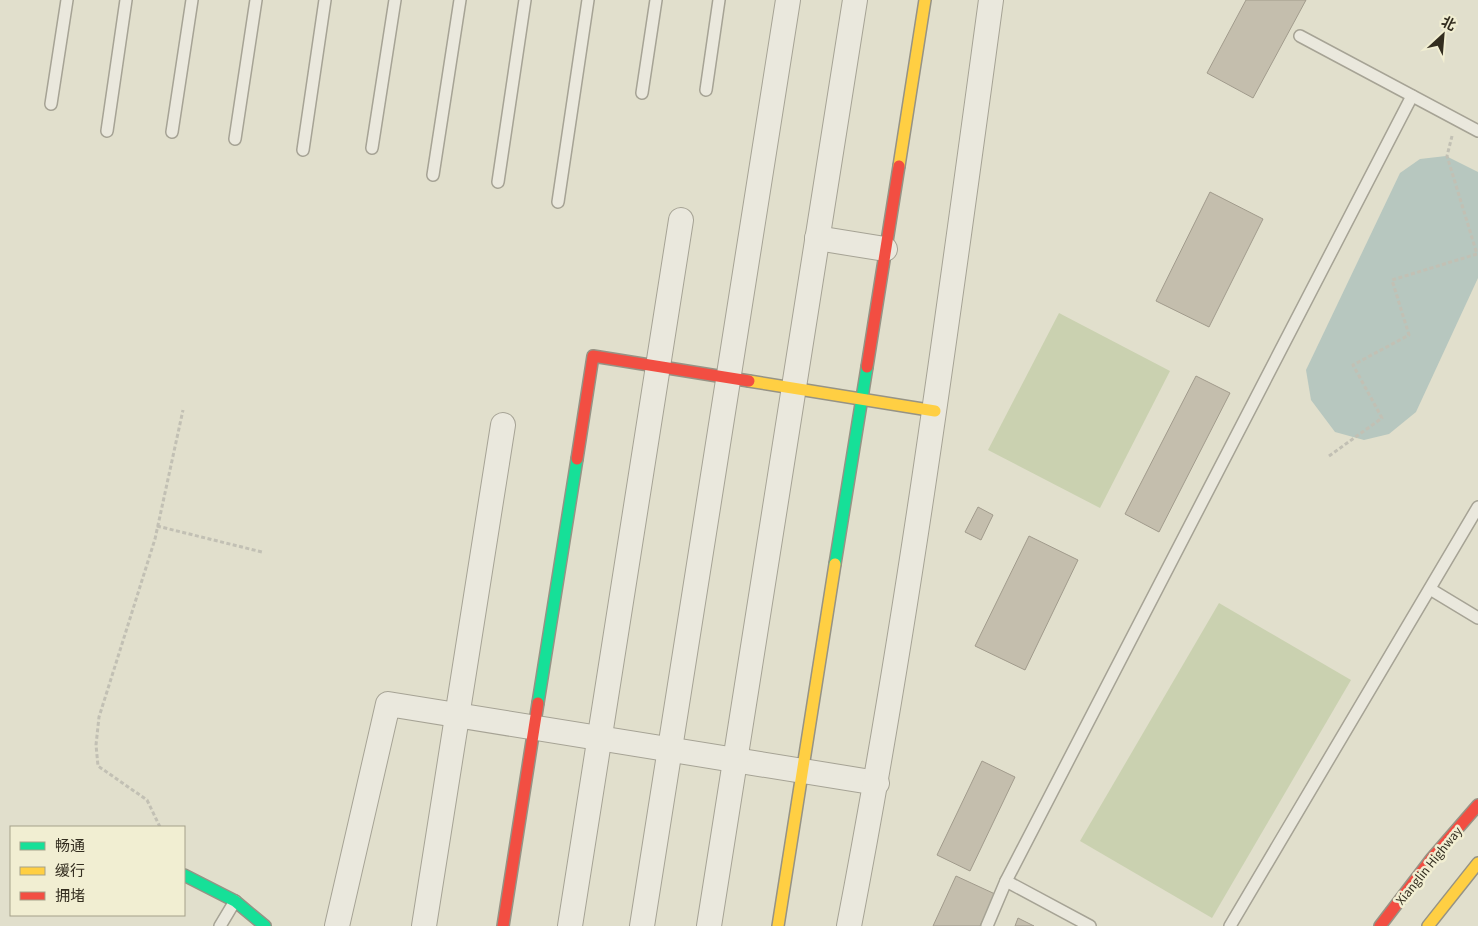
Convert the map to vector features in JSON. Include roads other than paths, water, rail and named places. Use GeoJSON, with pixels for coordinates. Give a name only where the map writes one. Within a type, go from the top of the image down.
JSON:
{"type":"FeatureCollection","features":[{"type":"Feature","properties":{"kind":"main road"},"geometry":{"type":"LineString","coordinates":[[778,926],[924,0]]}},
{"type":"Feature","properties":{"kind":"main road"},"geometry":{"type":"LineString","coordinates":[[503,926],[593,356],[935,411]]}},
{"type":"Feature","properties":{"kind":"main road","name":"Xianglin Highway"},"geometry":{"type":"LineString","coordinates":[[1380,926],[1432,858],[1478,805]]}},
{"type":"Feature","properties":{"kind":"main road"},"geometry":{"type":"LineString","coordinates":[[1428,926],[1478,863]]}},
{"type":"Feature","properties":{"kind":"main road"},"geometry":{"type":"LineString","coordinates":[[185,876],[235,901],[265,926]]}},
{"type":"Feature","properties":{"kind":"street"},"geometry":{"type":"LineString","coordinates":[[642,926],[788,0]]}},
{"type":"Feature","properties":{"kind":"street"},"geometry":{"type":"LineString","coordinates":[[709,926],[855,0]]}},
{"type":"Feature","properties":{"kind":"street"},"geometry":{"type":"LineString","coordinates":[[849,926],[876,783],[935,411],[991,0]]}},
{"type":"Feature","properties":{"kind":"street"},"geometry":{"type":"LineString","coordinates":[[570,926],[681,220]]}},
{"type":"Feature","properties":{"kind":"street"},"geometry":{"type":"LineString","coordinates":[[817,238],[885,249]]}},
{"type":"Feature","properties":{"kind":"street"},"geometry":{"type":"LineString","coordinates":[[424,926],[503,425]]}},
{"type":"Feature","properties":{"kind":"street"},"geometry":{"type":"LineString","coordinates":[[337,926],[388,704],[876,783]]}},
{"type":"Feature","properties":{"kind":"lane"},"geometry":{"type":"LineString","coordinates":[[52,104],[67,0]]}},
{"type":"Feature","properties":{"kind":"lane"},"geometry":{"type":"LineString","coordinates":[[106,130],[126,0]]}},
{"type":"Feature","properties":{"kind":"lane"},"geometry":{"type":"LineString","coordinates":[[172,132],[192,0]]}},
{"type":"Feature","properties":{"kind":"lane"},"geometry":{"type":"LineString","coordinates":[[235,139],[256,0]]}},
{"type":"Feature","properties":{"kind":"lane"},"geometry":{"type":"LineString","coordinates":[[303,150],[325,0]]}},
{"type":"Feature","properties":{"kind":"lane"},"geometry":{"type":"LineString","coordinates":[[372,148],[395,0]]}},
{"type":"Feature","properties":{"kind":"lane"},"geometry":{"type":"LineString","coordinates":[[433,175],[460,0]]}},
{"type":"Feature","properties":{"kind":"lane"},"geometry":{"type":"LineString","coordinates":[[498,182],[525,0]]}},
{"type":"Feature","properties":{"kind":"lane"},"geometry":{"type":"LineString","coordinates":[[558,202],[588,0]]}},
{"type":"Feature","properties":{"kind":"lane"},"geometry":{"type":"LineString","coordinates":[[642,93],[656,0]]}},
{"type":"Feature","properties":{"kind":"lane"},"geometry":{"type":"LineString","coordinates":[[706,90],[719,0]]}},
{"type":"Feature","properties":{"kind":"lane"},"geometry":{"type":"LineString","coordinates":[[1300,36],[1478,131]]}},
{"type":"Feature","properties":{"kind":"lane"},"geometry":{"type":"LineString","coordinates":[[987,926],[1006,881],[1412,96]]}},
{"type":"Feature","properties":{"kind":"lane"},"geometry":{"type":"LineString","coordinates":[[1230,926],[1478,507]]}},
{"type":"Feature","properties":{"kind":"lane"},"geometry":{"type":"LineString","coordinates":[[1430,589],[1478,618]]}},
{"type":"Feature","properties":{"kind":"lane"},"geometry":{"type":"LineString","coordinates":[[1006,881],[1090,926]]}},
{"type":"Feature","properties":{"kind":"lane"},"geometry":{"type":"LineString","coordinates":[[220,926],[235,901]]}}]}
